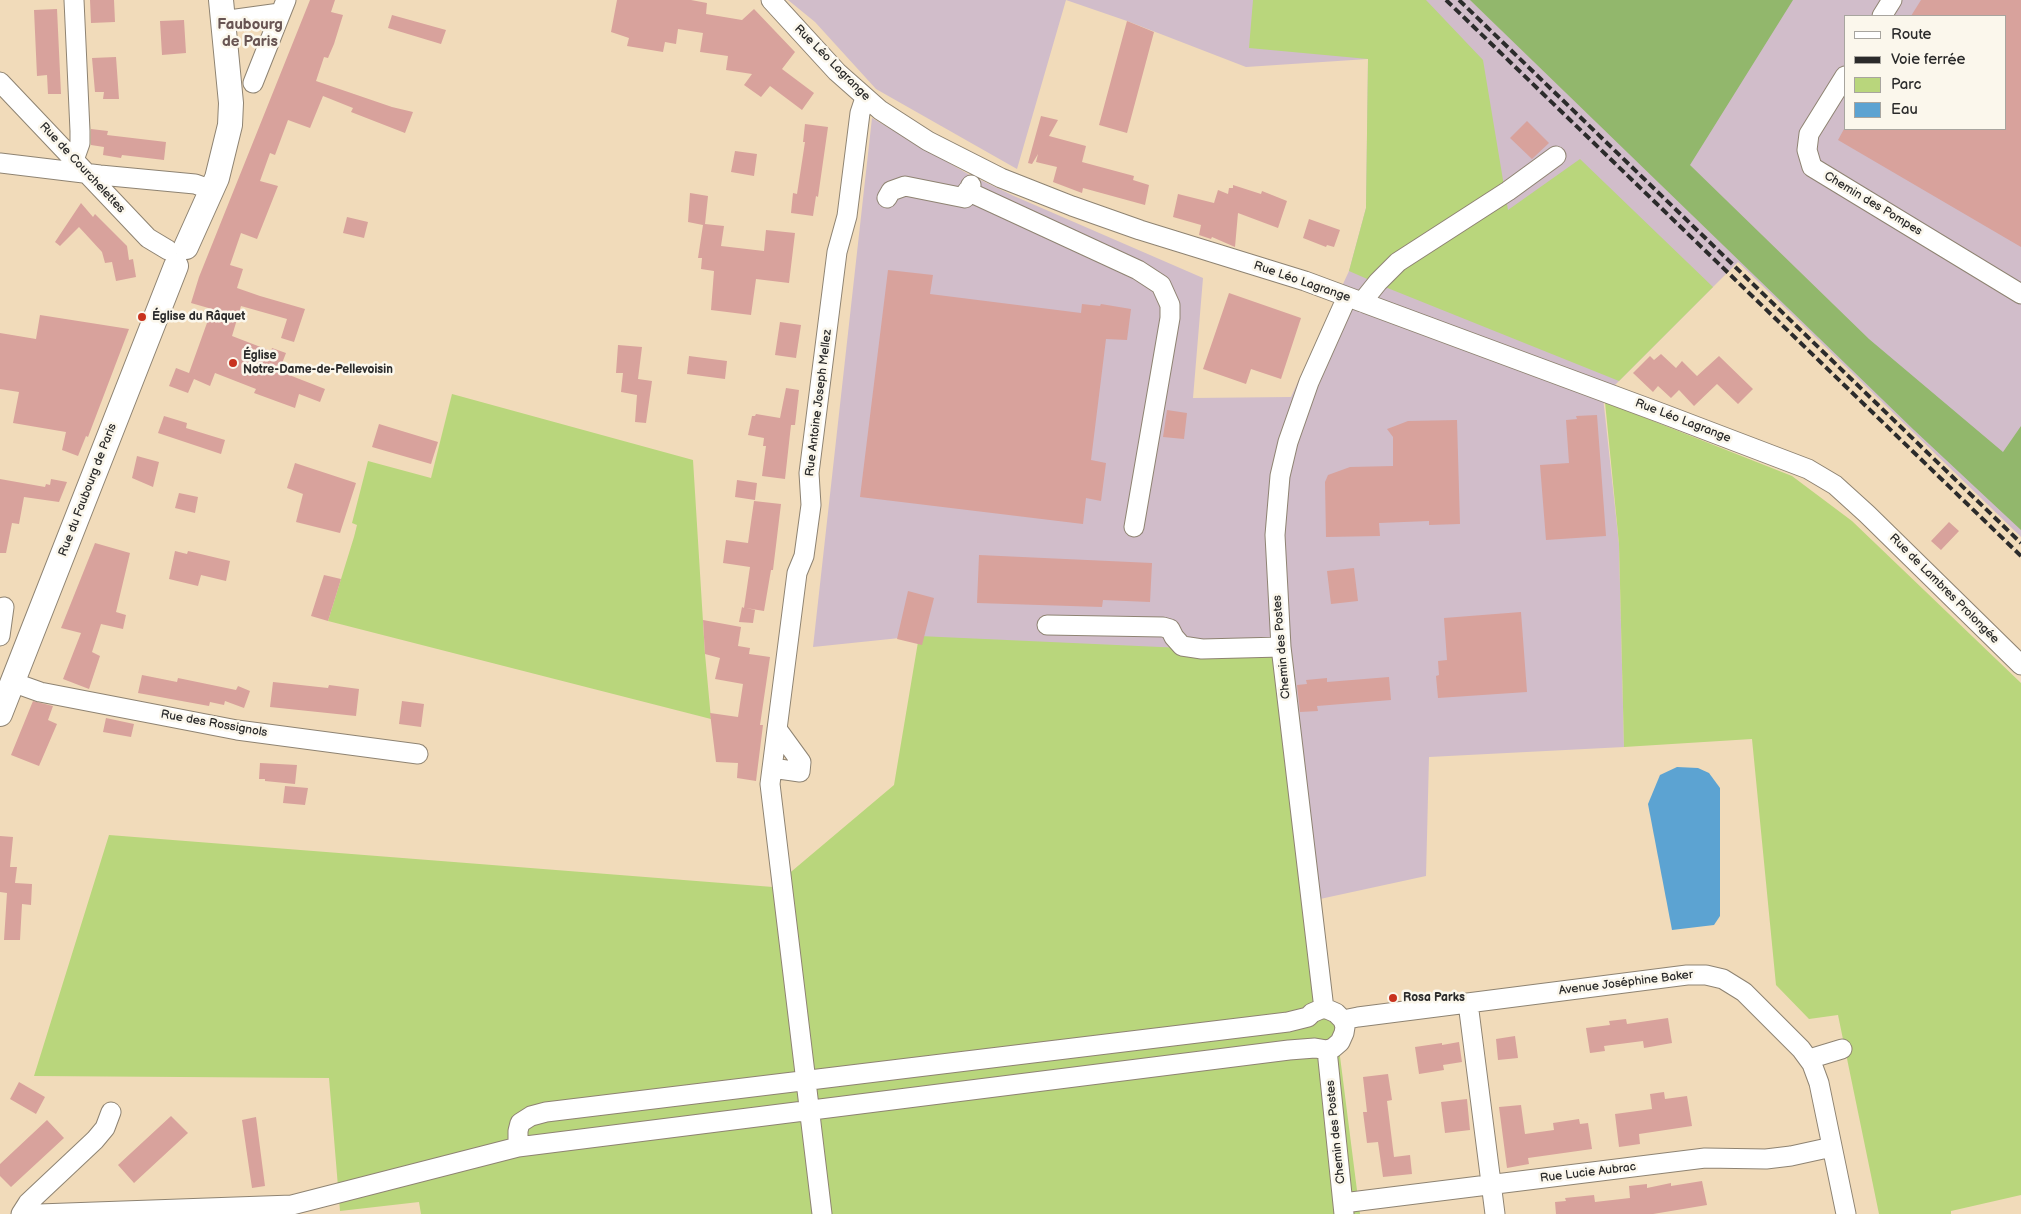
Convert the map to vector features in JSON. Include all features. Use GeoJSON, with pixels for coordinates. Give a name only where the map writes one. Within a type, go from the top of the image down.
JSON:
{"type":"FeatureCollection","features":[{"type":"Feature","properties":{"kind":"main road","name":"Rue du Faubourg de Paris"},"geometry":{"type":"LineString","coordinates":[[0,714],[177,254],[212,190],[225,147],[231,114],[221,10]]}},
{"type":"Feature","properties":{"kind":"street"},"geometry":{"type":"LineString","coordinates":[[74,0],[80,131],[80,143],[74,160]]}},
{"type":"Feature","properties":{"kind":"street","name":"Rue Léo Lagrange"},"geometry":{"type":"LineString","coordinates":[[770,0],[865,98],[911,131],[979,168],[1108,220],[1223,257],[1279,272],[1796,464],[1835,485],[1867,514]]}},
{"type":"Feature","properties":{"kind":"street"},"geometry":{"type":"LineString","coordinates":[[1883,15],[1892,0]]}},
{"type":"Feature","properties":{"kind":"street","name":"Rue du Faubourg de Paris"},"geometry":{"type":"LineString","coordinates":[[221,10],[283,7],[253,83]]}},
{"type":"Feature","properties":{"kind":"street","name":"Chemin des Pompes"},"geometry":{"type":"LineString","coordinates":[[1844,78],[1809,134],[1807,150],[1812,167],[2021,294]]}},
{"type":"Feature","properties":{"kind":"street","name":"Rue de Courchelettes"},"geometry":{"type":"LineString","coordinates":[[0,82],[151,241],[177,254]]}},
{"type":"Feature","properties":{"kind":"street","name":"Rue Antoine Joseph Mellez"},"geometry":{"type":"LineString","coordinates":[[822,1214],[770,798],[772,768],[797,574],[804,556],[811,505],[809,473],[837,252],[847,216],[860,113],[865,98]]}},
{"type":"Feature","properties":{"kind":"street","name":"Chemin des Postes"},"geometry":{"type":"LineString","coordinates":[[1316,1013],[1281,647],[1275,550],[1280,476],[1288,442],[1309,382],[1355,299],[1378,282],[1398,262],[1508,191],[1556,156]]}},
{"type":"Feature","properties":{"kind":"street"},"geometry":{"type":"LineString","coordinates":[[0,163],[88,174],[195,184],[212,190]]}},
{"type":"Feature","properties":{"kind":"street"},"geometry":{"type":"LineString","coordinates":[[887,198],[891,191],[905,186],[965,198],[979,168]]}},
{"type":"Feature","properties":{"kind":"street"},"geometry":{"type":"LineString","coordinates":[[967,191],[1138,270],[1160,285],[1170,305],[1170,318],[1134,527]]}},
{"type":"Feature","properties":{"kind":"street","name":"Rue de Lambres Prolongée"},"geometry":{"type":"LineString","coordinates":[[1867,514],[2021,665]]}},
{"type":"Feature","properties":{"kind":"street"},"geometry":{"type":"LineString","coordinates":[[0,636],[4,607]]}},
{"type":"Feature","properties":{"kind":"street"},"geometry":{"type":"LineString","coordinates":[[1046,625],[1163,627],[1170,629],[1182,646],[1202,649],[1281,647]]}},
{"type":"Feature","properties":{"kind":"street","name":"Rue des Rossignols"},"geometry":{"type":"LineString","coordinates":[[12,682],[40,692],[237,730],[418,754]]}},
{"type":"Feature","properties":{"kind":"street"},"geometry":{"type":"LineString","coordinates":[[772,768],[800,772],[801,762],[777,729]]}},
{"type":"Feature","properties":{"kind":"street","name":"Avenue Joséphine Baker"},"geometry":{"type":"LineString","coordinates":[[1342,1020],[1358,1016],[1687,975],[1711,976],[1728,981],[1744,992],[1802,1049],[1809,1059],[1819,1083],[1846,1214]]}},
{"type":"Feature","properties":{"kind":"street"},"geometry":{"type":"LineString","coordinates":[[1468,1003],[1495,1214]]}},
{"type":"Feature","properties":{"kind":"street"},"geometry":{"type":"LineString","coordinates":[[39,1214],[283,1210],[304,1202],[518,1147],[1289,1050],[1321,1049],[1336,1046],[1342,1039],[1345,1030],[1342,1020],[1334,1011],[1316,1013],[1288,1022],[805,1082],[541,1112],[526,1118],[520,1123],[518,1147]]}},
{"type":"Feature","properties":{"kind":"street"},"geometry":{"type":"LineString","coordinates":[[1316,1013],[1304,1025],[1304,1034],[1308,1042],[1321,1049]]}},
{"type":"Feature","properties":{"kind":"street"},"geometry":{"type":"LineString","coordinates":[[1809,1059],[1842,1048]]}},
{"type":"Feature","properties":{"kind":"street","name":"Chemin des Postes"},"geometry":{"type":"LineString","coordinates":[[1321,1049],[1344,1209]]}},
{"type":"Feature","properties":{"kind":"street"},"geometry":{"type":"LineString","coordinates":[[21,1214],[28,1202],[95,1140],[105,1128],[111,1112]]}},
{"type":"Feature","properties":{"kind":"street","name":"Rue Lucie Aubrac"},"geometry":{"type":"LineString","coordinates":[[1344,1209],[1491,1185],[1705,1158],[1766,1159],[1791,1156],[1832,1147]]}},
{"type":"Feature","properties":{"kind":"shaded area"},"geometry":{"type":"Polygon","coordinates":[[[788,0],[1066,0],[1017,169],[876,89],[815,22],[788,0]]]}},
{"type":"Feature","properties":{"kind":"shaded area"},"geometry":{"type":"Polygon","coordinates":[[[1066,0],[2021,0],[2021,537],[1738,262],[1603,397],[1619,544],[1624,747],[1429,757],[1426,876],[1320,899],[919,636],[813,647],[872,118],[968,174],[1014,196],[1203,278],[1193,398],[1291,397],[1349,271],[1366,208],[1368,59],[1246,67],[1127,21],[1066,0]]]}},
{"type":"Feature","properties":{"kind":"green space"},"geometry":{"type":"Polygon","coordinates":[[[1253,0],[1426,0],[1483,60],[1508,210],[1580,159],[1713,287],[1619,381],[1349,271],[1366,208],[1368,59],[1249,48],[1253,0]]]}},
{"type":"Feature","properties":{"kind":"green space"},"geometry":{"type":"Polygon","coordinates":[[[1470,0],[1793,0],[1690,165],[1869,339],[2003,452],[2021,426],[2021,530],[1914,430],[1470,0]]]}},
{"type":"Feature","properties":{"kind":"green space"},"geometry":{"type":"Polygon","coordinates":[[[452,394],[693,460],[711,719],[328,621],[357,525],[352,523],[368,461],[431,478],[452,394]]]}},
{"type":"Feature","properties":{"kind":"green space"},"geometry":{"type":"Polygon","coordinates":[[[1605,402],[1792,476],[1852,521],[2021,683],[2021,1195],[1951,1211],[1951,1214],[1879,1214],[1838,1015],[1809,1019],[1776,985],[1752,739],[1624,747],[1619,544],[1605,402]]]}},
{"type":"Feature","properties":{"kind":"green space"},"geometry":{"type":"Polygon","coordinates":[[[919,636],[1292,653],[1320,899],[1360,1214],[421,1214],[419,1202],[340,1211],[329,1078],[34,1076],[109,835],[773,887],[894,785],[919,636]]]}},
{"type":"Feature","properties":{"kind":"water"},"geometry":{"type":"Polygon","coordinates":[[[1677,767],[1698,768],[1709,773],[1720,788],[1720,916],[1714,925],[1672,930],[1648,804],[1660,775],[1677,767]]]}},
{"type":"Feature","properties":{"kind":"building"},"geometry":{"type":"Polygon","coordinates":[[[90,0],[114,0],[115,22],[91,23],[90,0]]]}},
{"type":"Feature","properties":{"kind":"building"},"geometry":{"type":"Polygon","coordinates":[[[310,0],[335,0],[331,12],[343,15],[334,44],[328,58],[324,57],[316,81],[392,107],[413,112],[405,133],[351,112],[353,108],[323,96],[310,128],[288,120],[275,155],[270,153],[260,181],[278,186],[257,239],[241,233],[230,265],[243,269],[237,288],[305,309],[294,342],[281,338],[287,319],[241,306],[232,336],[271,351],[272,348],[286,353],[279,371],[325,389],[320,402],[299,394],[295,408],[254,393],[256,389],[215,373],[210,386],[194,379],[188,393],[169,386],[176,368],[189,373],[212,309],[191,303],[199,277],[310,0]]]}},
{"type":"Feature","properties":{"kind":"building"},"geometry":{"type":"Polygon","coordinates":[[[617,0],[691,0],[707,3],[706,14],[742,20],[754,9],[795,52],[782,69],[814,93],[802,110],[770,86],[761,97],[744,85],[752,74],[726,70],[728,56],[700,52],[703,33],[678,29],[676,44],[665,42],[663,52],[627,46],[629,38],[611,32],[617,0]]]}},
{"type":"Feature","properties":{"kind":"building"},"geometry":{"type":"Polygon","coordinates":[[[1921,0],[2021,0],[2021,247],[1838,140],[1844,129],[2006,130],[2006,15],[1912,15],[1921,0]]]}},
{"type":"Feature","properties":{"kind":"building"},"geometry":{"type":"Polygon","coordinates":[[[57,9],[61,94],[48,94],[47,75],[37,76],[34,10],[57,9]]]}},
{"type":"Feature","properties":{"kind":"building"},"geometry":{"type":"Polygon","coordinates":[[[392,15],[446,30],[441,44],[388,28],[392,15]]]}},
{"type":"Feature","properties":{"kind":"building"},"geometry":{"type":"Polygon","coordinates":[[[184,20],[186,53],[162,55],[160,21],[184,20]]]}},
{"type":"Feature","properties":{"kind":"building"},"geometry":{"type":"Polygon","coordinates":[[[1127,21],[1154,32],[1127,133],[1099,125],[1127,21]]]}},
{"type":"Feature","properties":{"kind":"building"},"geometry":{"type":"Polygon","coordinates":[[[116,57],[119,99],[103,99],[104,92],[95,92],[92,58],[116,57]]]}},
{"type":"Feature","properties":{"kind":"building"},"geometry":{"type":"Polygon","coordinates":[[[1041,116],[1058,120],[1049,136],[1086,146],[1082,162],[1134,176],[1133,180],[1149,185],[1145,205],[1083,188],[1082,193],[1053,182],[1057,167],[1036,162],[1038,154],[1032,164],[1028,163],[1041,116]]]}},
{"type":"Feature","properties":{"kind":"building"},"geometry":{"type":"Polygon","coordinates":[[[1527,121],[1549,143],[1532,159],[1510,138],[1527,121]]]}},
{"type":"Feature","properties":{"kind":"building"},"geometry":{"type":"Polygon","coordinates":[[[805,124],[828,127],[818,197],[816,196],[813,216],[791,213],[793,193],[797,194],[805,142],[803,142],[805,124]]]}},
{"type":"Feature","properties":{"kind":"building"},"geometry":{"type":"Polygon","coordinates":[[[91,129],[108,131],[107,135],[166,142],[164,160],[122,155],[121,158],[103,155],[104,147],[91,145],[91,129]]]}},
{"type":"Feature","properties":{"kind":"building"},"geometry":{"type":"Polygon","coordinates":[[[735,151],[757,154],[754,176],[731,172],[735,151]]]}},
{"type":"Feature","properties":{"kind":"building"},"geometry":{"type":"Polygon","coordinates":[[[1233,185],[1261,194],[1262,191],[1287,201],[1278,228],[1238,213],[1235,247],[1212,237],[1211,239],[1199,235],[1201,225],[1173,217],[1178,194],[1214,203],[1218,190],[1228,194],[1229,188],[1233,188],[1233,185]]]}},
{"type":"Feature","properties":{"kind":"building"},"geometry":{"type":"Polygon","coordinates":[[[690,193],[708,196],[705,224],[724,226],[721,246],[764,251],[766,230],[795,233],[789,283],[756,279],[751,315],[711,310],[714,271],[701,269],[702,258],[698,258],[703,225],[688,222],[690,193]]]}},
{"type":"Feature","properties":{"kind":"building"},"geometry":{"type":"Polygon","coordinates":[[[81,203],[93,217],[95,214],[127,246],[129,260],[133,259],[136,277],[116,281],[112,262],[105,263],[102,252],[79,227],[60,246],[55,242],[81,203]]]}},
{"type":"Feature","properties":{"kind":"building"},"geometry":{"type":"Polygon","coordinates":[[[347,217],[368,222],[364,238],[343,233],[347,217]]]}},
{"type":"Feature","properties":{"kind":"building"},"geometry":{"type":"Polygon","coordinates":[[[1309,219],[1340,230],[1334,247],[1327,245],[1326,247],[1303,238],[1309,219]]]}},
{"type":"Feature","properties":{"kind":"building"},"geometry":{"type":"Polygon","coordinates":[[[888,270],[933,275],[930,294],[1081,313],[1082,304],[1100,306],[1101,304],[1131,309],[1127,340],[1106,339],[1091,460],[1106,463],[1101,501],[1086,498],[1083,524],[860,497],[888,270]]]}},
{"type":"Feature","properties":{"kind":"building"},"geometry":{"type":"Polygon","coordinates":[[[1229,293],[1301,318],[1281,379],[1251,369],[1246,384],[1203,369],[1229,293]]]}},
{"type":"Feature","properties":{"kind":"building"},"geometry":{"type":"Polygon","coordinates":[[[40,315],[129,329],[88,437],[86,436],[78,456],[62,450],[66,432],[13,423],[19,392],[0,389],[0,333],[36,339],[40,315]]]}},
{"type":"Feature","properties":{"kind":"building"},"geometry":{"type":"Polygon","coordinates":[[[780,322],[801,325],[796,358],[775,355],[780,322]]]}},
{"type":"Feature","properties":{"kind":"building"},"geometry":{"type":"Polygon","coordinates":[[[618,345],[642,347],[638,379],[652,381],[646,423],[635,422],[637,395],[621,392],[623,373],[616,373],[618,345]]]}},
{"type":"Feature","properties":{"kind":"building"},"geometry":{"type":"Polygon","coordinates":[[[1661,354],[1676,368],[1682,361],[1697,376],[1719,356],[1753,389],[1738,404],[1717,384],[1694,406],[1679,390],[1671,398],[1658,386],[1653,392],[1633,373],[1650,356],[1654,360],[1661,354]]]}},
{"type":"Feature","properties":{"kind":"building"},"geometry":{"type":"Polygon","coordinates":[[[689,356],[727,361],[725,379],[687,374],[689,356]]]}},
{"type":"Feature","properties":{"kind":"building"},"geometry":{"type":"Polygon","coordinates":[[[786,388],[799,390],[795,425],[791,425],[785,479],[762,476],[766,446],[763,446],[764,438],[748,435],[752,416],[756,414],[780,418],[786,388]]]}},
{"type":"Feature","properties":{"kind":"building"},"geometry":{"type":"Polygon","coordinates":[[[1167,410],[1187,413],[1184,439],[1163,437],[1167,410]]]}},
{"type":"Feature","properties":{"kind":"building"},"geometry":{"type":"Polygon","coordinates":[[[1597,415],[1606,536],[1546,540],[1540,465],[1569,463],[1566,420],[1577,419],[1576,416],[1597,415]]]}},
{"type":"Feature","properties":{"kind":"building"},"geometry":{"type":"Polygon","coordinates":[[[164,416],[187,423],[186,428],[225,440],[221,454],[158,433],[164,416]]]}},
{"type":"Feature","properties":{"kind":"building"},"geometry":{"type":"Polygon","coordinates":[[[1457,420],[1460,524],[1429,525],[1429,521],[1379,523],[1380,536],[1326,537],[1325,482],[1328,475],[1350,467],[1393,466],[1393,437],[1387,429],[1408,421],[1457,420]]]}},
{"type":"Feature","properties":{"kind":"building"},"geometry":{"type":"Polygon","coordinates":[[[379,424],[438,442],[431,464],[372,447],[379,424]]]}},
{"type":"Feature","properties":{"kind":"building"},"geometry":{"type":"Polygon","coordinates":[[[137,456],[159,462],[153,487],[132,478],[137,456]]]}},
{"type":"Feature","properties":{"kind":"building"},"geometry":{"type":"Polygon","coordinates":[[[295,463],[356,483],[340,533],[296,522],[303,494],[287,488],[295,463]]]}},
{"type":"Feature","properties":{"kind":"building"},"geometry":{"type":"Polygon","coordinates":[[[0,479],[45,487],[46,484],[50,485],[51,479],[67,482],[59,502],[24,497],[19,524],[12,523],[6,553],[0,553],[0,479]]]}},
{"type":"Feature","properties":{"kind":"building"},"geometry":{"type":"Polygon","coordinates":[[[737,480],[757,483],[755,500],[735,497],[737,480]]]}},
{"type":"Feature","properties":{"kind":"building"},"geometry":{"type":"Polygon","coordinates":[[[179,493],[198,497],[195,513],[175,508],[179,493]]]}},
{"type":"Feature","properties":{"kind":"building"},"geometry":{"type":"Polygon","coordinates":[[[754,501],[781,504],[773,570],[771,570],[764,611],[746,608],[755,610],[753,623],[739,622],[742,607],[744,608],[750,567],[723,563],[726,540],[748,543],[754,501]]]}},
{"type":"Feature","properties":{"kind":"building"},"geometry":{"type":"Polygon","coordinates":[[[1949,522],[1959,531],[1941,550],[1931,541],[1949,522]]]}},
{"type":"Feature","properties":{"kind":"building"},"geometry":{"type":"Polygon","coordinates":[[[95,543],[130,553],[116,612],[126,615],[123,629],[101,624],[92,652],[100,656],[89,689],[63,679],[81,633],[61,628],[95,543]]]}},
{"type":"Feature","properties":{"kind":"building"},"geometry":{"type":"Polygon","coordinates":[[[175,551],[187,554],[188,551],[230,561],[226,581],[201,575],[198,586],[169,579],[175,551]]]}},
{"type":"Feature","properties":{"kind":"building"},"geometry":{"type":"Polygon","coordinates":[[[979,555],[1152,563],[1150,602],[1103,600],[1102,607],[977,603],[979,555]]]}},
{"type":"Feature","properties":{"kind":"building"},"geometry":{"type":"Polygon","coordinates":[[[1354,568],[1358,601],[1331,604],[1327,571],[1354,568]]]}},
{"type":"Feature","properties":{"kind":"building"},"geometry":{"type":"Polygon","coordinates":[[[324,575],[341,579],[328,621],[311,616],[324,575]]]}},
{"type":"Feature","properties":{"kind":"building"},"geometry":{"type":"Polygon","coordinates":[[[908,591],[934,598],[922,645],[897,639],[908,591]]]}},
{"type":"Feature","properties":{"kind":"building"},"geometry":{"type":"Polygon","coordinates":[[[1521,612],[1527,692],[1438,698],[1436,676],[1439,675],[1438,661],[1447,660],[1444,618],[1521,612]]]}},
{"type":"Feature","properties":{"kind":"building"},"geometry":{"type":"Polygon","coordinates":[[[703,620],[741,627],[738,646],[750,648],[749,654],[770,657],[760,725],[763,725],[756,781],[737,778],[738,763],[716,762],[710,713],[738,717],[743,684],[715,679],[720,658],[705,654],[703,620]]]}},
{"type":"Feature","properties":{"kind":"building"},"geometry":{"type":"Polygon","coordinates":[[[142,675],[177,682],[178,678],[236,690],[238,686],[250,691],[244,708],[225,701],[224,705],[210,702],[209,706],[138,693],[142,675]]]}},
{"type":"Feature","properties":{"kind":"building"},"geometry":{"type":"Polygon","coordinates":[[[1389,677],[1391,700],[1317,706],[1318,711],[1300,712],[1297,685],[1307,684],[1306,680],[1327,678],[1327,682],[1389,677]]]}},
{"type":"Feature","properties":{"kind":"building"},"geometry":{"type":"Polygon","coordinates":[[[273,682],[328,688],[329,685],[359,689],[356,716],[270,707],[273,682]]]}},
{"type":"Feature","properties":{"kind":"building"},"geometry":{"type":"Polygon","coordinates":[[[33,701],[53,706],[48,720],[57,724],[39,766],[11,755],[33,701]]]}},
{"type":"Feature","properties":{"kind":"building"},"geometry":{"type":"Polygon","coordinates":[[[402,701],[424,704],[421,727],[399,724],[402,701]]]}},
{"type":"Feature","properties":{"kind":"building"},"geometry":{"type":"Polygon","coordinates":[[[106,718],[134,724],[131,737],[103,732],[106,718]]]}},
{"type":"Feature","properties":{"kind":"building"},"geometry":{"type":"Polygon","coordinates":[[[260,763],[297,765],[295,784],[259,779],[260,763]]]}},
{"type":"Feature","properties":{"kind":"building"},"geometry":{"type":"Polygon","coordinates":[[[285,786],[308,788],[305,805],[283,803],[285,786]]]}},
{"type":"Feature","properties":{"kind":"building"},"geometry":{"type":"Polygon","coordinates":[[[0,836],[13,837],[10,867],[17,867],[15,883],[32,884],[31,905],[22,904],[20,940],[4,940],[7,893],[0,892],[0,836]]]}},
{"type":"Feature","properties":{"kind":"building"},"geometry":{"type":"Polygon","coordinates":[[[1668,1018],[1672,1043],[1644,1048],[1643,1041],[1604,1046],[1605,1051],[1590,1053],[1586,1028],[1610,1025],[1609,1021],[1626,1019],[1627,1024],[1668,1018]]]}},
{"type":"Feature","properties":{"kind":"building"},"geometry":{"type":"Polygon","coordinates":[[[1515,1036],[1518,1058],[1498,1060],[1496,1039],[1515,1036]]]}},
{"type":"Feature","properties":{"kind":"building"},"geometry":{"type":"Polygon","coordinates":[[[1459,1042],[1462,1062],[1443,1065],[1444,1070],[1419,1074],[1415,1047],[1459,1042]]]}},
{"type":"Feature","properties":{"kind":"building"},"geometry":{"type":"Polygon","coordinates":[[[1388,1074],[1392,1100],[1387,1101],[1394,1157],[1410,1155],[1412,1174],[1383,1177],[1378,1142],[1367,1143],[1363,1112],[1367,1112],[1363,1077],[1388,1074]]]}},
{"type":"Feature","properties":{"kind":"building"},"geometry":{"type":"Polygon","coordinates":[[[19,1082],[45,1097],[36,1114],[10,1099],[19,1082]]]}},
{"type":"Feature","properties":{"kind":"building"},"geometry":{"type":"Polygon","coordinates":[[[1664,1092],[1665,1099],[1687,1096],[1692,1126],[1639,1134],[1640,1144],[1619,1147],[1615,1114],[1652,1109],[1650,1094],[1664,1092]]]}},
{"type":"Feature","properties":{"kind":"building"},"geometry":{"type":"Polygon","coordinates":[[[1467,1099],[1470,1130],[1445,1133],[1441,1102],[1467,1099]]]}},
{"type":"Feature","properties":{"kind":"building"},"geometry":{"type":"Polygon","coordinates":[[[1521,1105],[1525,1134],[1554,1130],[1553,1123],[1579,1119],[1580,1124],[1588,1123],[1592,1149],[1528,1158],[1529,1164],[1507,1168],[1499,1107],[1521,1105]]]}},
{"type":"Feature","properties":{"kind":"building"},"geometry":{"type":"Polygon","coordinates":[[[171,1116],[188,1133],[134,1183],[118,1165],[171,1116]]]}},
{"type":"Feature","properties":{"kind":"building"},"geometry":{"type":"Polygon","coordinates":[[[256,1117],[265,1186],[252,1188],[242,1120],[256,1117]]]}},
{"type":"Feature","properties":{"kind":"building"},"geometry":{"type":"Polygon","coordinates":[[[47,1120],[64,1138],[11,1187],[0,1176],[0,1164],[47,1120]]]}},
{"type":"Feature","properties":{"kind":"building"},"geometry":{"type":"Polygon","coordinates":[[[1702,1181],[1707,1205],[1653,1214],[1556,1214],[1555,1202],[1566,1201],[1565,1198],[1594,1195],[1595,1202],[1630,1198],[1629,1186],[1647,1184],[1647,1188],[1671,1183],[1671,1186],[1702,1181]]]}},
{"type":"Feature","properties":{"kind":"railway"},"geometry":{"type":"LineString","coordinates":[[1446,0],[2021,556]]}},
{"type":"Feature","properties":{"kind":"railway"},"geometry":{"type":"LineString","coordinates":[[1459,0],[2021,543]]}},
{"type":"Feature","properties":{"kind":"place","name":"Église du Râquet"},"geometry":{"type":"Point","coordinates":[142,317]}},
{"type":"Feature","properties":{"kind":"place","name":"Église Notre-Dame-de-Pellevoisin"},"geometry":{"type":"Point","coordinates":[233,363]}},
{"type":"Feature","properties":{"kind":"place","name":"Rosa Parks"},"geometry":{"type":"Point","coordinates":[1393,998]}},
{"type":"Feature","properties":{"kind":"district","name":"Faubourg de Paris"},"geometry":{"type":"Point","coordinates":[250,34]}}]}
